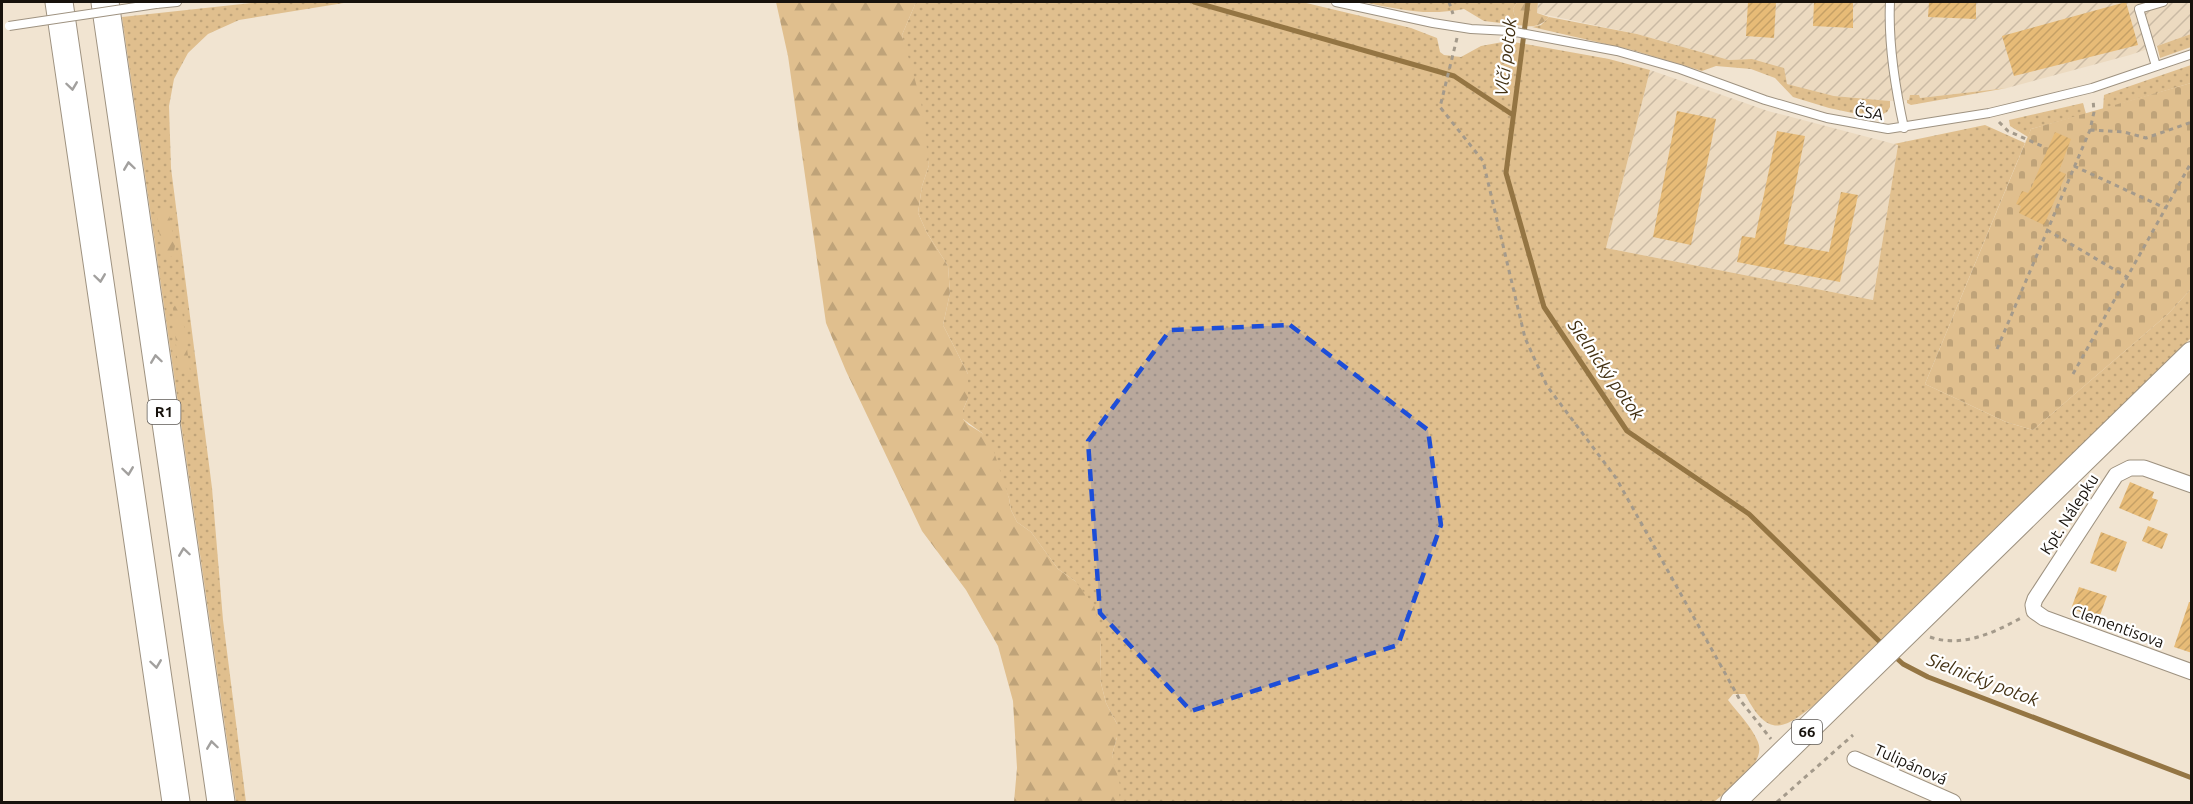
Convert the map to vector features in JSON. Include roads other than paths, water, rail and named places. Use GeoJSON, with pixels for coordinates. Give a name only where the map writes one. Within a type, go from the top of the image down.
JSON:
{"type":"FeatureCollection","features":[{"type":"Feature","properties":{"kind":"highway"},"geometry":{"type":"LineString","coordinates":[[59,2],[176,802]]}},
{"type":"Feature","properties":{"kind":"highway","name":"R1"},"geometry":{"type":"LineString","coordinates":[[105,2],[220,802]]}},
{"type":"Feature","properties":{"kind":"main road","name":"66"},"geometry":{"type":"LineString","coordinates":[[1733,802],[2192,354]]}},
{"type":"Feature","properties":{"kind":"street","name":"Kpt. Nálepku"},"geometry":{"type":"LineString","coordinates":[[2034,611],[2035,599],[2116,475],[2130,468],[2144,468],[2192,485]]}},
{"type":"Feature","properties":{"kind":"street","name":"Clementisova"},"geometry":{"type":"LineString","coordinates":[[2034,611],[2044,618],[2192,672]]}},
{"type":"Feature","properties":{"kind":"street","name":"Tulipánová"},"geometry":{"type":"LineString","coordinates":[[1855,759],[1953,802]]}},
{"type":"Feature","properties":{"kind":"lane"},"geometry":{"type":"LineString","coordinates":[[9,26],[177,2]]}},
{"type":"Feature","properties":{"kind":"lane","name":"ČSA"},"geometry":{"type":"LineString","coordinates":[[1336,2],[1433,23],[1544,36],[1617,51],[1680,69],[1765,100],[1827,118],[1888,129],[1989,113],[2092,88],[2192,54]]}},
{"type":"Feature","properties":{"kind":"lane"},"geometry":{"type":"LineString","coordinates":[[1890,2],[1891,45],[1904,128]]}},
{"type":"Feature","properties":{"kind":"lane"},"geometry":{"type":"LineString","coordinates":[[2156,66],[2139,9],[2163,2]]}},
{"type":"Feature","properties":{"kind":"waterway","name":"Sielnický potok"},"geometry":{"type":"LineString","coordinates":[[1194,2],[1454,76],[1513,115]]}},
{"type":"Feature","properties":{"kind":"waterway","name":"Sielnický potok"},"geometry":{"type":"LineString","coordinates":[[1528,2],[1506,173],[1544,307],[1627,431],[1749,514],[1883,645]]}},
{"type":"Feature","properties":{"kind":"waterway","name":"Sielnický potok"},"geometry":{"type":"LineString","coordinates":[[1892,654],[1903,664],[1928,677],[2192,778]]}},
{"type":"Feature","properties":{"kind":"water label","name":"Vlčí potok"},"geometry":{"type":"Point","coordinates":[1506,57]}}]}
